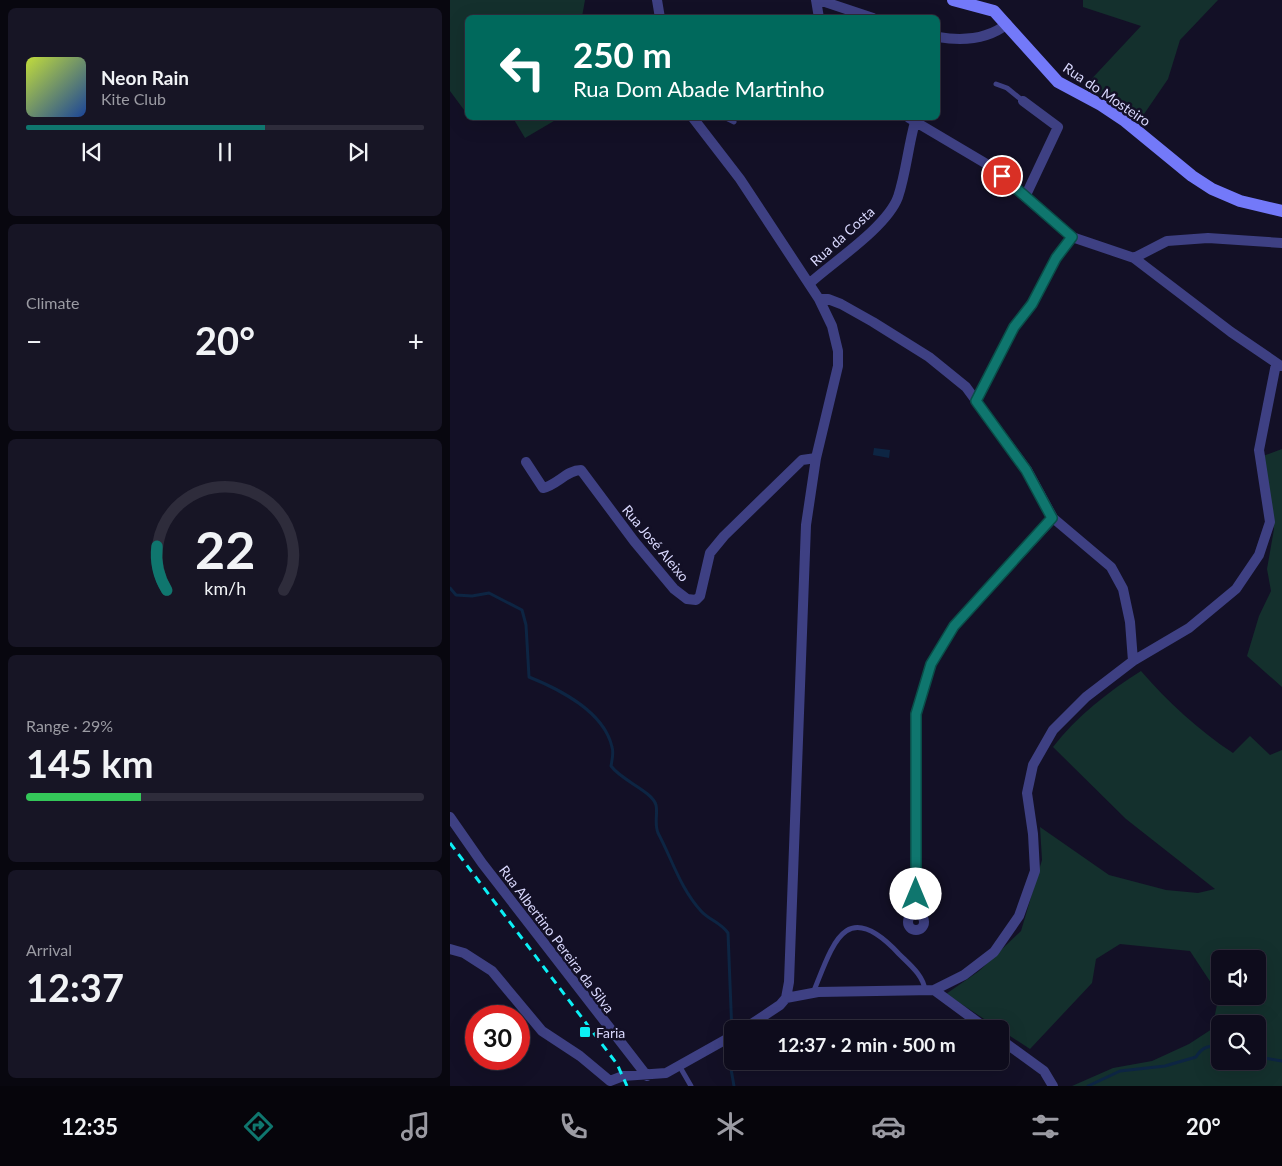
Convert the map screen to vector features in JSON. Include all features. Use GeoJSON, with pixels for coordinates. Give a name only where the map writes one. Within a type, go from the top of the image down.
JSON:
{"type":"FeatureCollection","features":[{"type":"Feature","properties":{"kind":"main road","name":"Rua do Mosteiro"},"geometry":{"type":"LineString","coordinates":[[953,0],[994,11],[1058,82],[1102,105],[1125,121],[1192,176],[1212,189],[1240,201],[1282,211]]}},
{"type":"Feature","properties":{"kind":"street"},"geometry":{"type":"LineString","coordinates":[[657,0],[660,15]]}},
{"type":"Feature","properties":{"kind":"street"},"geometry":{"type":"LineString","coordinates":[[819,15],[817,0],[864,15]]}},
{"type":"Feature","properties":{"kind":"street"},"geometry":{"type":"LineString","coordinates":[[940,37],[951,39],[980,38],[997,32],[1007,24]]}},
{"type":"Feature","properties":{"kind":"street"},"geometry":{"type":"LineString","coordinates":[[1023,100],[1058,127],[1025,197]]}},
{"type":"Feature","properties":{"kind":"street"},"geometry":{"type":"LineString","coordinates":[[695,120],[740,179],[810,283],[832,326],[838,351],[838,366],[816,458],[806,525],[789,982],[786,998],[780,1005],[758,1020]]}},
{"type":"Feature","properties":{"kind":"street"},"geometry":{"type":"LineString","coordinates":[[786,998],[812,993],[930,990],[964,975],[994,952],[1019,916],[1035,870],[1033,834],[1027,793],[1033,765],[1053,730],[1086,697],[1132,660],[1189,628],[1236,589],[1259,556],[1270,522],[1259,450],[1279,365],[1134,258],[1072,237],[990,166],[912,120]]}},
{"type":"Feature","properties":{"kind":"street","name":"Rua da Costa"},"geometry":{"type":"LineString","coordinates":[[810,283],[872,230],[889,212],[897,199],[912,120]]}},
{"type":"Feature","properties":{"kind":"street"},"geometry":{"type":"LineString","coordinates":[[976,401],[1014,327],[1032,304],[1056,258],[1072,237]]}},
{"type":"Feature","properties":{"kind":"street"},"geometry":{"type":"LineString","coordinates":[[1134,258],[1167,241],[1208,238],[1282,243]]}},
{"type":"Feature","properties":{"kind":"street"},"geometry":{"type":"LineString","coordinates":[[819,299],[828,299],[841,304],[929,357],[966,387],[1026,470],[1052,518],[1111,567],[1123,589],[1130,622],[1132,660]]}},
{"type":"Feature","properties":{"kind":"street","name":"Rua José Aleixo"},"geometry":{"type":"LineString","coordinates":[[526,462],[543,488],[549,487],[575,470],[581,470],[634,541],[674,589],[686,599],[696,600],[700,596],[710,553],[724,536],[802,460],[816,458]]}},
{"type":"Feature","properties":{"kind":"street"},"geometry":{"type":"LineString","coordinates":[[916,914],[916,714],[931,664],[954,626],[1052,518]]}},
{"type":"Feature","properties":{"kind":"street","name":"Rua Albertino Pereira da Silva"},"geometry":{"type":"LineString","coordinates":[[450,817],[482,863],[647,1076]]}},
{"type":"Feature","properties":{"kind":"street"},"geometry":{"type":"LineString","coordinates":[[450,949],[464,953],[492,971],[542,1031],[580,1056],[609,1084],[617,1077],[666,1073],[680,1067],[724,1041]]}},
{"type":"Feature","properties":{"kind":"street"},"geometry":{"type":"LineString","coordinates":[[930,990],[974,1020]]}},
{"type":"Feature","properties":{"kind":"street"},"geometry":{"type":"LineString","coordinates":[[1009,1045],[1044,1071],[1053,1086]]}},
{"type":"Feature","properties":{"kind":"lane"},"geometry":{"type":"LineString","coordinates":[[996,84],[1007,88],[1023,100]]}},
{"type":"Feature","properties":{"kind":"lane"},"geometry":{"type":"LineString","coordinates":[[730,120],[734,122]]}},
{"type":"Feature","properties":{"kind":"lane"},"geometry":{"type":"LineString","coordinates":[[812,993],[836,940],[849,930],[862,928],[874,930],[885,939],[922,978],[930,990]]}},
{"type":"Feature","properties":{"kind":"lane"},"geometry":{"type":"LineString","coordinates":[[680,1067],[691,1086]]}},
{"type":"Feature","properties":{"kind":"green space"},"geometry":{"type":"Polygon","coordinates":[[[450,0],[585,0],[582,15],[465,15],[465,111],[450,91],[450,0]]]}},
{"type":"Feature","properties":{"kind":"green space"},"geometry":{"type":"Polygon","coordinates":[[[1083,0],[1218,0],[1180,40],[1168,79],[1142,117],[1085,86],[1141,26],[1083,7],[1083,0]]]}},
{"type":"Feature","properties":{"kind":"green space"},"geometry":{"type":"Polygon","coordinates":[[[514,120],[556,120],[525,138],[514,120]]]}},
{"type":"Feature","properties":{"kind":"green space"},"geometry":{"type":"Polygon","coordinates":[[[1282,449],[1282,687],[1247,656],[1259,616],[1271,591],[1267,569],[1274,529],[1263,456],[1282,449]]]}},
{"type":"Feature","properties":{"kind":"green space"},"geometry":{"type":"Polygon","coordinates":[[[1141,671],[1184,715],[1233,753],[1250,736],[1270,755],[1282,750],[1282,1086],[1072,1086],[1113,1068],[1152,1061],[1189,1044],[1211,1030],[1211,1070],[1266,1070],[1266,1015],[1215,1015],[1217,1005],[1266,1005],[1266,950],[1211,950],[1211,983],[1190,951],[1120,944],[1096,959],[1092,983],[1030,1049],[1009,1035],[1009,1020],[986,1020],[946,994],[979,971],[1021,931],[1042,860],[1040,827],[1109,875],[1166,890],[1198,893],[1215,889],[1126,819],[1053,747],[1072,725],[1105,696],[1141,671]]]}},
{"type":"Feature","properties":{"kind":"water"},"geometry":{"type":"Polygon","coordinates":[[[874,448],[890,450],[889,458],[873,455],[874,448]]]}},
{"type":"Feature","properties":{"kind":"waterway"},"geometry":{"type":"LineString","coordinates":[[450,588],[456,595],[472,596],[489,593],[522,610],[526,625],[529,677],[566,695],[590,713],[600,723],[613,749],[611,766],[653,800],[656,805],[658,833],[687,893],[707,917],[722,926],[728,933],[731,1020]]}},
{"type":"Feature","properties":{"kind":"waterway"},"geometry":{"type":"LineString","coordinates":[[1088,1086],[1120,1071],[1165,1066],[1196,1057],[1201,1051],[1211,1046]]}},
{"type":"Feature","properties":{"kind":"waterway"},"geometry":{"type":"LineString","coordinates":[[1266,1058],[1282,1061]]}},
{"type":"Feature","properties":{"kind":"waterway"},"geometry":{"type":"LineString","coordinates":[[731,1070],[734,1086]]}},
{"type":"Feature","properties":{"kind":"railway"},"geometry":{"type":"LineString","coordinates":[[450,843],[617,1064],[627,1086]]}},
{"type":"Feature","properties":{"kind":"place","name":"Faria"},"geometry":{"type":"Point","coordinates":[585,1032]}},
{"type":"Feature","properties":{"kind":"route"},"geometry":{"type":"LineString","coordinates":[[916,894],[916,714],[931,664],[954,626],[1052,518],[1026,470],[976,401],[1014,327],[1032,304],[1056,258],[1072,237],[1002,176]]}}]}
